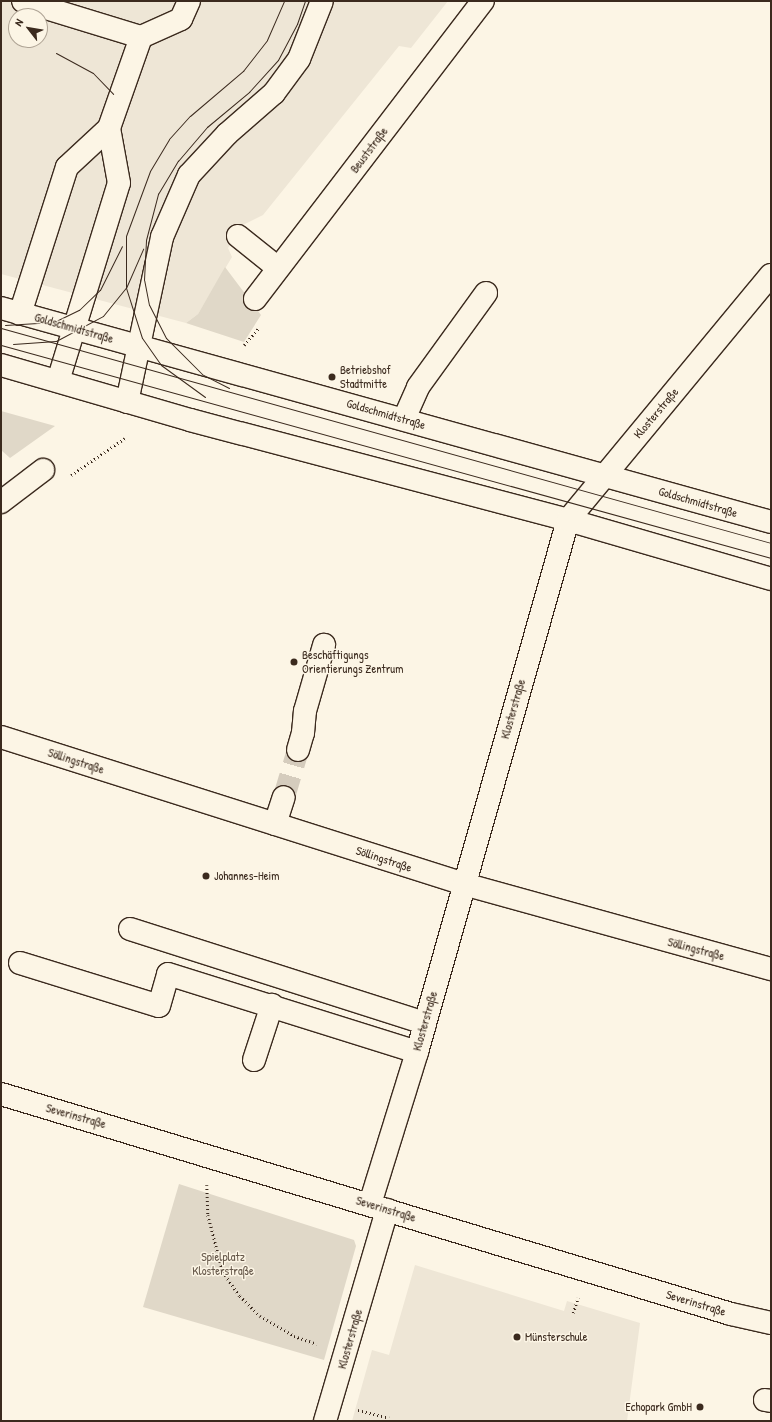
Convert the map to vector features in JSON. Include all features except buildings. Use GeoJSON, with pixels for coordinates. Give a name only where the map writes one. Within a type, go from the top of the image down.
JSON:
{"type":"FeatureCollection","features":[{"type":"Feature","properties":{"kind":"street"},"geometry":{"type":"LineString","coordinates":[[23,1],[141,37],[181,19],[189,1]]}},
{"type":"Feature","properties":{"kind":"street"},"geometry":{"type":"LineString","coordinates":[[127,402],[140,347],[162,237],[189,176],[227,134],[274,93],[299,59],[322,1]]}},
{"type":"Feature","properties":{"kind":"street","name":"Beuststraße"},"geometry":{"type":"LineString","coordinates":[[255,299],[483,1]]}},
{"type":"Feature","properties":{"kind":"street"},"geometry":{"type":"LineString","coordinates":[[11,311],[67,167],[109,128],[141,37]]}},
{"type":"Feature","properties":{"kind":"street"},"geometry":{"type":"LineString","coordinates":[[58,381],[72,327],[119,183],[109,128]]}},
{"type":"Feature","properties":{"kind":"street"},"geometry":{"type":"LineString","coordinates":[[238,236],[278,268]]}},
{"type":"Feature","properties":{"kind":"street","name":"Klosterstraße"},"geometry":{"type":"LineString","coordinates":[[325,1421],[346,1354],[378,1207],[417,1052],[568,520],[771,275]]}},
{"type":"Feature","properties":{"kind":"street"},"geometry":{"type":"LineString","coordinates":[[404,419],[418,387],[486,292]]}},
{"type":"Feature","properties":{"kind":"street","name":"Goldschmidtstraße"},"geometry":{"type":"LineString","coordinates":[[11,311],[771,522]]}},
{"type":"Feature","properties":{"kind":"street"},"geometry":{"type":"LineString","coordinates":[[1,365],[127,402],[568,520],[771,579]]}},
{"type":"Feature","properties":{"kind":"street"},"geometry":{"type":"LineString","coordinates":[[5,492],[43,470]]}},
{"type":"Feature","properties":{"kind":"street"},"geometry":{"type":"LineString","coordinates":[[298,750],[303,733],[305,711],[324,645]]}},
{"type":"Feature","properties":{"kind":"street","name":"Söllingstraße"},"geometry":{"type":"LineString","coordinates":[[1,737],[464,884],[771,969]]}},
{"type":"Feature","properties":{"kind":"street"},"geometry":{"type":"LineString","coordinates":[[275,824],[284,797]]}},
{"type":"Feature","properties":{"kind":"street"},"geometry":{"type":"LineString","coordinates":[[130,929],[425,1023]]}},
{"type":"Feature","properties":{"kind":"street"},"geometry":{"type":"LineString","coordinates":[[20,963],[159,1006],[168,974],[272,1005],[417,1052]]}},
{"type":"Feature","properties":{"kind":"street"},"geometry":{"type":"LineString","coordinates":[[254,1060],[272,1005]]}},
{"type":"Feature","properties":{"kind":"street","name":"Severinstraße"},"geometry":{"type":"LineString","coordinates":[[1,1094],[216,1157],[723,1312],[771,1323]]}},
{"type":"Feature","properties":{"kind":"path"},"geometry":{"type":"LineString","coordinates":[[43,470],[59,483],[125,438]]}},
{"type":"Feature","properties":{"kind":"path"},"geometry":{"type":"LineString","coordinates":[[216,1157],[205,1192],[214,1246],[223,1272],[240,1296],[260,1316],[294,1336],[346,1354]]}},
{"type":"Feature","properties":{"kind":"path"},"geometry":{"type":"LineString","coordinates":[[573,1313],[576,1304]]}},
{"type":"Feature","properties":{"kind":"shaded area"},"geometry":{"type":"Polygon","coordinates":[[[1,1],[448,1],[411,48],[399,46],[263,215],[243,225],[228,248],[232,257],[198,314],[186,323],[1,274],[1,1]]]}},
{"type":"Feature","properties":{"kind":"shaded area","name":"Münsterschule"},"geometry":{"type":"Polygon","coordinates":[[[415,1265],[564,1311],[567,1301],[640,1323],[627,1421],[352,1421],[372,1350],[389,1355],[415,1265]]]}},
{"type":"Feature","properties":{"kind":"green space"},"geometry":{"type":"Polygon","coordinates":[[[225,267],[261,315],[244,342],[186,323],[198,314],[225,267]]]}},
{"type":"Feature","properties":{"kind":"green space"},"geometry":{"type":"Polygon","coordinates":[[[1,411],[55,426],[10,458],[1,450],[1,411]]]}},
{"type":"Feature","properties":{"kind":"green space","name":"Spielplatz Klosterstraße"},"geometry":{"type":"Polygon","coordinates":[[[179,1184],[354,1240],[356,1246],[324,1360],[143,1307],[179,1184]]]}},
{"type":"Feature","properties":{"kind":"tunnel"},"geometry":{"type":"LineString","coordinates":[[284,797],[298,750]]}},
{"type":"Feature","properties":{"kind":"tram line"},"geometry":{"type":"LineString","coordinates":[[205,397],[161,365],[142,338],[126,288],[126,236],[150,171],[169,139],[190,116],[243,71],[267,40],[284,1]]}},
{"type":"Feature","properties":{"kind":"tram line"},"geometry":{"type":"LineString","coordinates":[[229,388],[202,374],[166,338],[149,305],[144,280],[146,240],[158,194],[178,161],[207,127],[249,92],[278,60],[297,24],[305,1]]}},
{"type":"Feature","properties":{"kind":"tram line"},"geometry":{"type":"LineString","coordinates":[[56,53],[93,73],[113,94]]}},
{"type":"Feature","properties":{"kind":"tram line"},"geometry":{"type":"LineString","coordinates":[[5,325],[54,322],[79,310],[100,290],[122,246]]}},
{"type":"Feature","properties":{"kind":"tram line"},"geometry":{"type":"LineString","coordinates":[[13,344],[56,341],[103,316],[126,288],[143,249]]}},
{"type":"Feature","properties":{"kind":"tram line"},"geometry":{"type":"LineString","coordinates":[[1,328],[771,543]]}},
{"type":"Feature","properties":{"kind":"tram line"},"geometry":{"type":"LineString","coordinates":[[1,345],[771,558]]}},
{"type":"Feature","properties":{"kind":"place","name":"Betriebshof Stadtmitte"},"geometry":{"type":"Point","coordinates":[332,377]}},
{"type":"Feature","properties":{"kind":"place","name":"Beschäftigungs Orientierungs Zentrum"},"geometry":{"type":"Point","coordinates":[294,662]}},
{"type":"Feature","properties":{"kind":"place","name":"Johannes-Heim"},"geometry":{"type":"Point","coordinates":[206,876]}},
{"type":"Feature","properties":{"kind":"place","name":"Münsterschule"},"geometry":{"type":"Point","coordinates":[517,1337]}},
{"type":"Feature","properties":{"kind":"place","name":"Echopark GmbH"},"geometry":{"type":"Point","coordinates":[700,1407]}}]}
